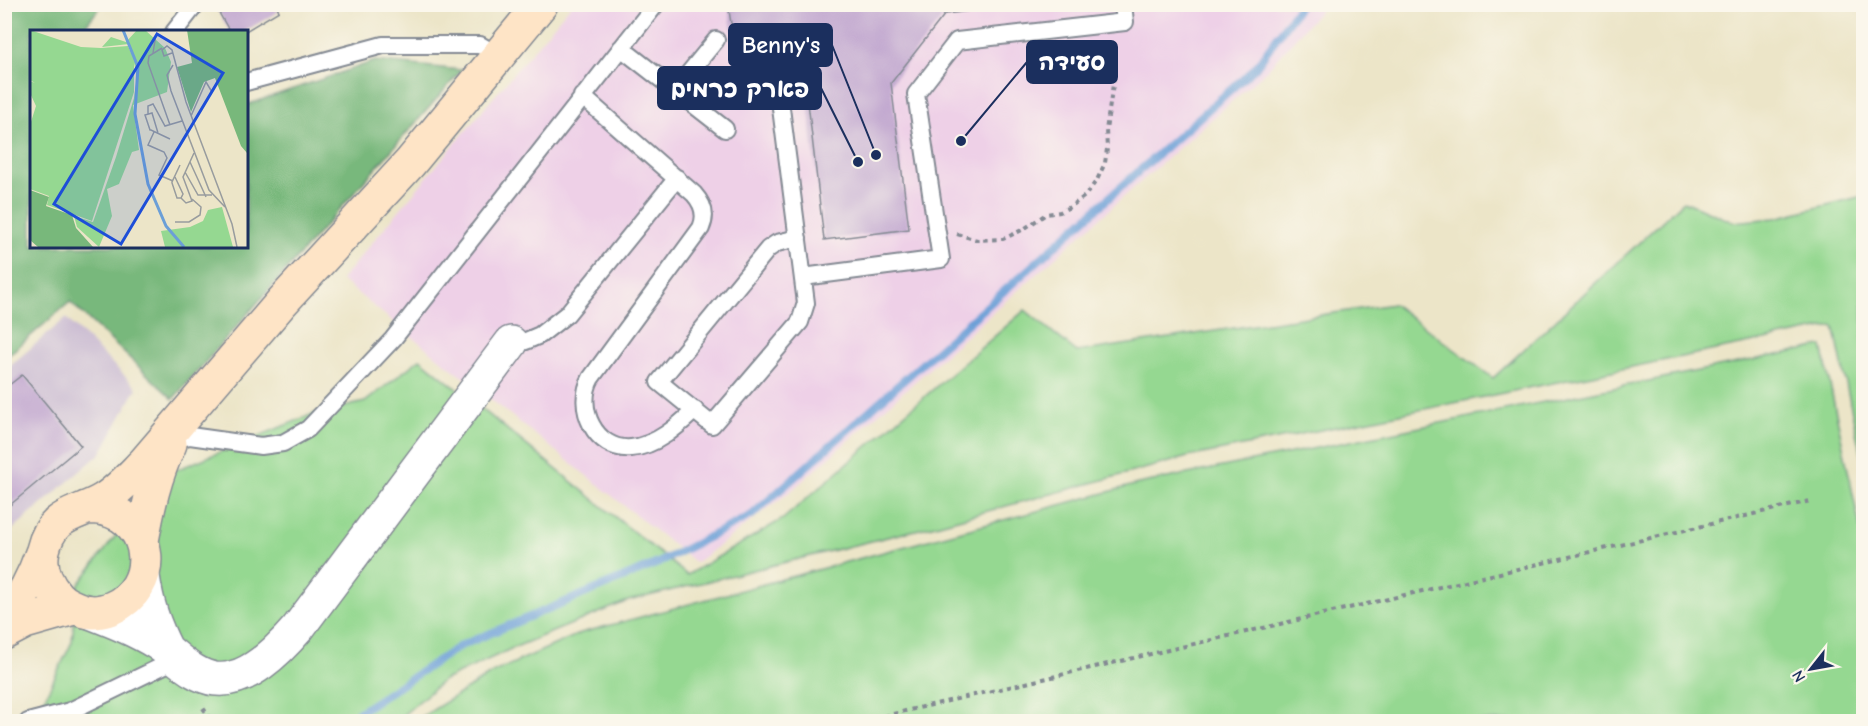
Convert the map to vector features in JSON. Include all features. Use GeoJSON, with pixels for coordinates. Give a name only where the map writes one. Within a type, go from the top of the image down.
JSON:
{"type":"FeatureCollection","features":[{"type":"Feature","properties":{"kind":"main road"},"geometry":{"type":"LineString","coordinates":[[4,623],[18,605],[33,576],[46,537],[56,523],[70,513],[103,500],[119,488],[179,427],[282,302],[410,163],[541,4]]}},
{"type":"Feature","properties":{"kind":"main road"},"geometry":{"type":"LineString","coordinates":[[142,541],[147,508],[158,473],[179,427]]}},
{"type":"Feature","properties":{"kind":"main road"},"geometry":{"type":"LineString","coordinates":[[4,633],[25,622],[82,610],[106,610],[122,603],[135,591],[143,576],[146,558],[142,541],[133,526],[118,514],[103,508],[86,508]]}},
{"type":"Feature","properties":{"kind":"main road"},"geometry":{"type":"LineString","coordinates":[[42,553],[42,570],[49,586],[59,599],[82,610]]}},
{"type":"Feature","properties":{"kind":"street"},"geometry":{"type":"LineString","coordinates":[[82,610],[119,623],[157,643],[193,670],[214,679],[232,678],[257,666],[278,651],[305,619],[511,344]]}},
{"type":"Feature","properties":{"kind":"street"},"geometry":{"type":"LineString","coordinates":[[143,576],[146,598],[153,621],[172,655]]}},
{"type":"Feature","properties":{"kind":"lane"},"geometry":{"type":"LineString","coordinates":[[176,30],[196,4]]}},
{"type":"Feature","properties":{"kind":"lane"},"geometry":{"type":"LineString","coordinates":[[179,427],[190,436],[261,446],[283,443],[308,429],[393,339],[656,4]]}},
{"type":"Feature","properties":{"kind":"lane"},"geometry":{"type":"LineString","coordinates":[[803,277],[941,259],[916,94],[957,40],[1125,22],[1123,4]]}},
{"type":"Feature","properties":{"kind":"lane"},"geometry":{"type":"LineString","coordinates":[[675,90],[716,40]]}},
{"type":"Feature","properties":{"kind":"lane"},"geometry":{"type":"LineString","coordinates":[[248,80],[383,45],[480,45],[499,56]]}},
{"type":"Feature","properties":{"kind":"lane"},"geometry":{"type":"LineString","coordinates":[[621,48],[725,129]]}},
{"type":"Feature","properties":{"kind":"lane"},"geometry":{"type":"LineString","coordinates":[[582,96],[694,194],[701,203],[705,216],[703,225],[591,378],[586,387],[585,407],[588,418],[600,436],[609,443],[631,448],[644,445],[660,437],[695,410]]}},
{"type":"Feature","properties":{"kind":"lane"},"geometry":{"type":"LineString","coordinates":[[781,108],[798,238],[806,303],[800,322],[712,424],[660,382],[768,249],[777,243],[798,238]]}},
{"type":"Feature","properties":{"kind":"lane"},"geometry":{"type":"LineString","coordinates":[[511,344],[540,335],[567,314],[677,178]]}},
{"type":"Feature","properties":{"kind":"lane"},"geometry":{"type":"LineString","coordinates":[[28,722],[70,711],[172,655]]}},
{"type":"Feature","properties":{"kind":"path"},"geometry":{"type":"LineString","coordinates":[[937,228],[977,240],[1004,239],[1046,214],[1060,213],[1070,207],[1085,195],[1097,180],[1105,163],[1106,130],[1114,78],[1112,66],[1096,25]]}},
{"type":"Feature","properties":{"kind":"path"},"geometry":{"type":"LineString","coordinates":[[858,722],[1810,501]]}},
{"type":"Feature","properties":{"kind":"shaded area"},"geometry":{"type":"Polygon","coordinates":[[[571,5],[1325,5],[1266,71],[791,491],[696,563],[341,280],[571,5]]]}},
{"type":"Feature","properties":{"kind":"shaded area"},"geometry":{"type":"Polygon","coordinates":[[[66,318],[137,388],[101,453],[5,536],[5,370],[66,318]]]}},
{"type":"Feature","properties":{"kind":"green space"},"geometry":{"type":"Polygon","coordinates":[[[5,4],[102,5],[82,30],[30,30],[30,248],[248,248],[248,104],[375,61],[462,70],[173,399],[70,302],[5,358],[5,4]]]}},
{"type":"Feature","properties":{"kind":"green space"},"geometry":{"type":"Polygon","coordinates":[[[1863,196],[1863,465],[1834,326],[1188,457],[932,526],[628,601],[513,648],[444,680],[396,721],[33,722],[72,642],[77,587],[161,476],[313,414],[365,402],[420,359],[687,575],[783,519],[1025,310],[1077,352],[1393,304],[1493,378],[1684,201],[1733,222],[1775,218],[1863,196]]]}},
{"type":"Feature","properties":{"kind":"green space"},"geometry":{"type":"Polygon","coordinates":[[[1822,346],[1863,542],[1863,721],[415,721],[494,672],[581,633],[1138,484],[1822,346]]]}},
{"type":"Feature","properties":{"kind":"building"},"geometry":{"type":"Polygon","coordinates":[[[214,4],[276,4],[279,11],[247,30],[229,30],[214,4]]]}},
{"type":"Feature","properties":{"kind":"building"},"geometry":{"type":"Polygon","coordinates":[[[728,4],[1014,4],[1015,6],[945,14],[891,83],[909,229],[824,240],[807,94],[799,96],[735,49],[728,4]]]}},
{"type":"Feature","properties":{"kind":"building"},"geometry":{"type":"Polygon","coordinates":[[[22,375],[81,446],[4,510],[4,389],[22,375]]]}},
{"type":"Feature","properties":{"kind":"waterway"},"geometry":{"type":"LineString","coordinates":[[351,722],[358,713],[460,646],[658,563],[752,515],[1255,68],[1301,4]]}},
{"type":"Feature","properties":{"kind":"place","name":"סעידה"},"geometry":{"type":"Point","coordinates":[961,141]}},
{"type":"Feature","properties":{"kind":"place","name":"Benny's"},"geometry":{"type":"Point","coordinates":[876,155]}},
{"type":"Feature","properties":{"kind":"place","name":"פארק כרמים"},"geometry":{"type":"Point","coordinates":[858,162]}}]}
